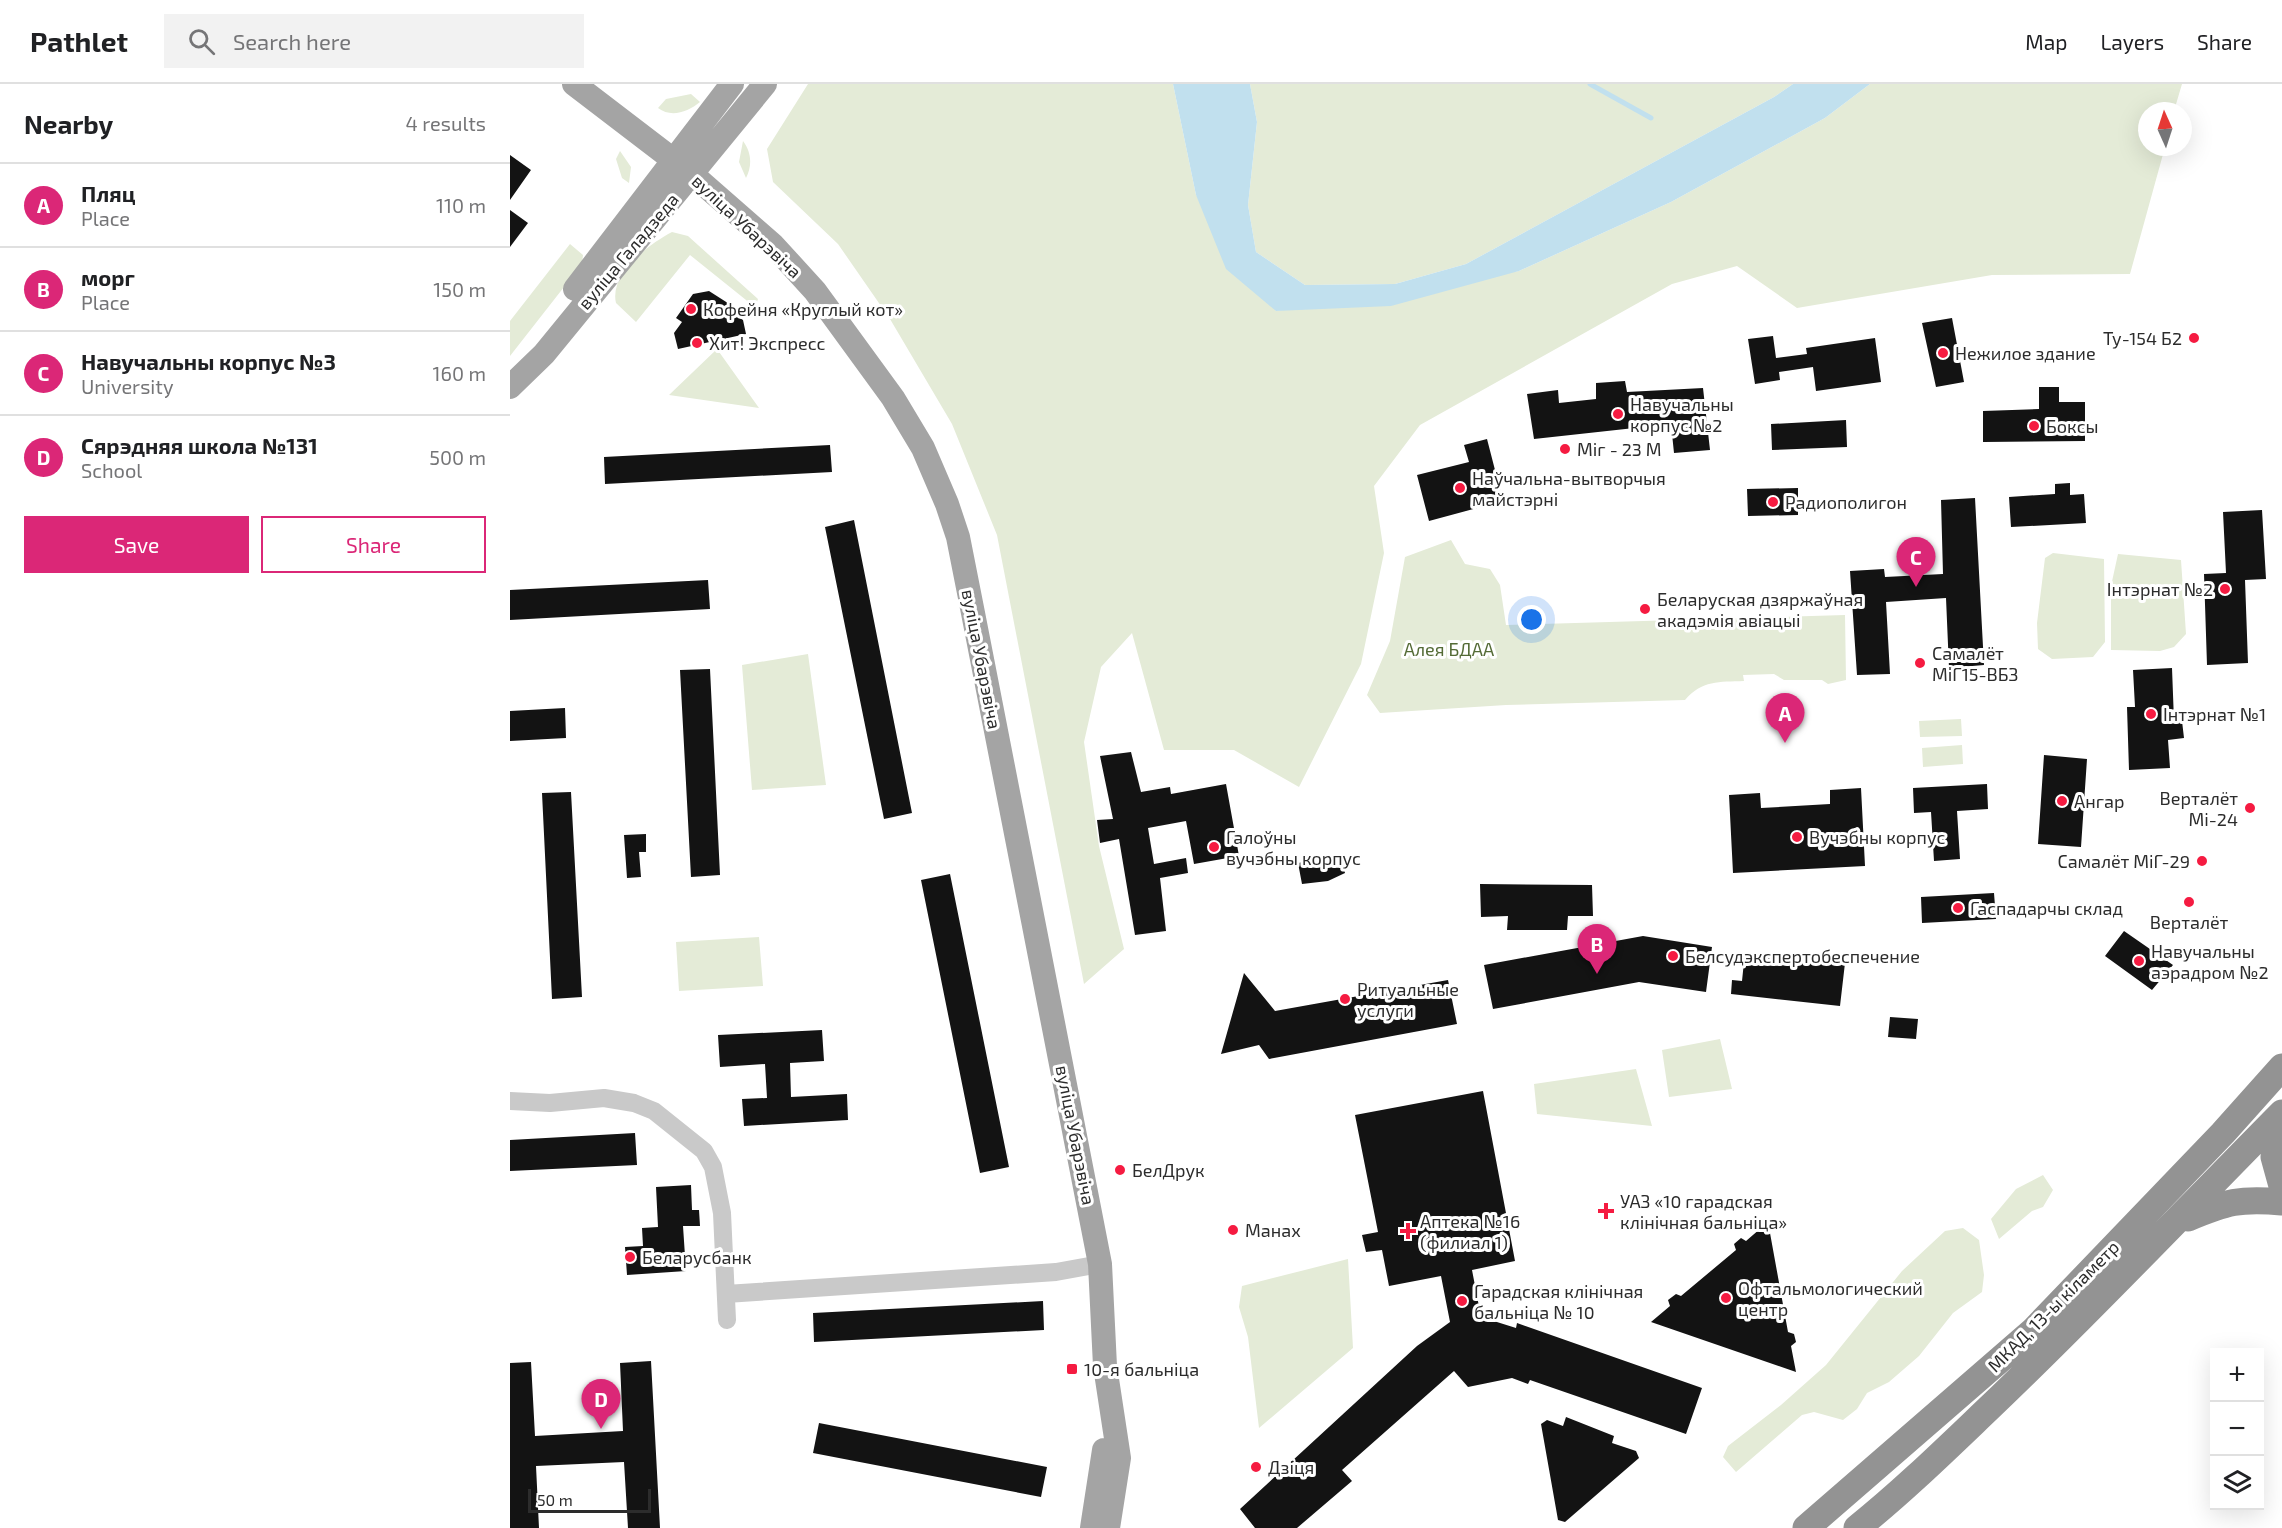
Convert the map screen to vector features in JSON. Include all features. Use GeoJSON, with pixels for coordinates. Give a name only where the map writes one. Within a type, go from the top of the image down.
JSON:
{"type":"FeatureCollection","features":[{"type":"Feature","properties":{"kind":"highway","name":"МКАД, 13-ы кіламетр"},"geometry":{"type":"LineString","coordinates":[[1806,1528],[2033,1331],[2223,1133],[2282,1066]]}},
{"type":"Feature","properties":{"kind":"highway","name":"МКАД, 13-ы кіламетр"},"geometry":{"type":"LineString","coordinates":[[1857,1528],[1892,1500],[1974,1422],[2178,1222],[2280,1115]]}},
{"type":"Feature","properties":{"kind":"highway"},"geometry":{"type":"LineString","coordinates":[[2280,1115],[2274,1157],[2282,1186]]}},
{"type":"Feature","properties":{"kind":"highway"},"geometry":{"type":"LineString","coordinates":[[2178,1222],[2227,1202],[2248,1200],[2282,1203]]}},
{"type":"Feature","properties":{"kind":"main road","name":"вуліца Убарэвіча"},"geometry":{"type":"LineString","coordinates":[[574,84],[683,168],[773,245],[815,291],[908,420],[948,504],[958,537],[1100,1264],[1106,1375],[1103,1464],[1092,1528]]}},
{"type":"Feature","properties":{"kind":"main road","name":"вуліца Галадзеда"},"geometry":{"type":"LineString","coordinates":[[510,387],[544,354],[597,287],[683,168],[732,84]]}},
{"type":"Feature","properties":{"kind":"main road","name":"вуліца Галадзеда"},"geometry":{"type":"LineString","coordinates":[[510,374],[683,168],[765,84]]}},
{"type":"Feature","properties":{"kind":"main road","name":"вуліца Убарэвіча"},"geometry":{"type":"LineString","coordinates":[[1106,1375],[1119,1458],[1108,1528]]}},
{"type":"Feature","properties":{"kind":"street"},"geometry":{"type":"LineString","coordinates":[[510,1101],[550,1103],[604,1098],[634,1103],[654,1111],[704,1151],[713,1167],[722,1213],[727,1320]]}},
{"type":"Feature","properties":{"kind":"street"},"geometry":{"type":"LineString","coordinates":[[726,1294],[1056,1272],[1100,1264]]}},
{"type":"Feature","properties":{"kind":"green space"},"geometry":{"type":"Polygon","coordinates":[[[808,84],[1173,84],[1196,195],[1276,311],[1519,271],[1671,202],[1825,118],[1870,84],[2182,84],[2177,102],[2138,102],[2138,156],[2163,156],[2130,274],[1992,275],[1797,308],[1737,266],[1672,284],[1420,425],[1374,486],[1384,553],[1361,664],[1299,787],[1234,750],[1164,750],[1132,633],[1101,667],[1084,742],[1099,846],[1124,949],[1084,984],[997,535],[952,424],[890,319],[838,244],[773,182],[767,149],[808,84]]]}},
{"type":"Feature","properties":{"kind":"green space"},"geometry":{"type":"Polygon","coordinates":[[[1250,84],[1793,84],[1774,97],[1466,264],[1395,284],[1305,285],[1256,252],[1248,205],[1257,122],[1250,84]]]}},
{"type":"Feature","properties":{"kind":"green space"},"geometry":{"type":"Polygon","coordinates":[[[691,94],[700,102],[690,109],[668,113],[658,108],[666,99],[691,94]]]}},
{"type":"Feature","properties":{"kind":"green space"},"geometry":{"type":"Polygon","coordinates":[[[743,141],[750,160],[746,178],[739,162],[743,141]]]}},
{"type":"Feature","properties":{"kind":"green space"},"geometry":{"type":"Polygon","coordinates":[[[620,151],[631,167],[629,183],[622,178],[616,159],[620,151]]]}},
{"type":"Feature","properties":{"kind":"green space"},"geometry":{"type":"Polygon","coordinates":[[[672,232],[688,236],[758,299],[757,302],[751,304],[690,255],[636,322],[616,303],[615,292],[619,281],[642,252],[672,232]]]}},
{"type":"Feature","properties":{"kind":"green space"},"geometry":{"type":"Polygon","coordinates":[[[570,244],[583,255],[582,264],[510,356],[510,321],[570,244]]]}},
{"type":"Feature","properties":{"kind":"green space"},"geometry":{"type":"Polygon","coordinates":[[[717,349],[759,408],[669,395],[717,349]]]}},
{"type":"Feature","properties":{"kind":"green space","name":"Алея БДАА"},"geometry":{"type":"Polygon","coordinates":[[[1451,540],[1465,564],[1490,569],[1500,585],[1506,625],[1845,615],[1846,680],[1828,684],[1822,680],[1784,680],[1774,674],[1743,675],[1744,681],[1711,683],[1691,693],[1685,700],[1506,705],[1380,713],[1367,695],[1390,641],[1405,557],[1451,540]]]}},
{"type":"Feature","properties":{"kind":"green space"},"geometry":{"type":"Polygon","coordinates":[[[2053,553],[2104,559],[2105,642],[2093,657],[2052,659],[2038,649],[2037,623],[2045,558],[2053,553]]]}},
{"type":"Feature","properties":{"kind":"green space"},"geometry":{"type":"Polygon","coordinates":[[[2118,554],[2181,560],[2186,634],[2174,647],[2160,651],[2111,650],[2111,586],[2118,554]]]}},
{"type":"Feature","properties":{"kind":"green space"},"geometry":{"type":"Polygon","coordinates":[[[808,654],[826,785],[752,790],[742,665],[808,654]]]}},
{"type":"Feature","properties":{"kind":"green space"},"geometry":{"type":"Polygon","coordinates":[[[1961,719],[1962,736],[1920,737],[1919,721],[1961,719]]]}},
{"type":"Feature","properties":{"kind":"green space"},"geometry":{"type":"Polygon","coordinates":[[[1962,745],[1963,764],[1923,767],[1922,748],[1962,745]]]}},
{"type":"Feature","properties":{"kind":"green space"},"geometry":{"type":"Polygon","coordinates":[[[759,937],[763,986],[679,991],[676,942],[759,937]]]}},
{"type":"Feature","properties":{"kind":"green space"},"geometry":{"type":"Polygon","coordinates":[[[1720,1039],[1732,1089],[1669,1097],[1662,1050],[1720,1039]]]}},
{"type":"Feature","properties":{"kind":"green space"},"geometry":{"type":"Polygon","coordinates":[[[1636,1069],[1652,1126],[1537,1114],[1534,1084],[1636,1069]]]}},
{"type":"Feature","properties":{"kind":"green space"},"geometry":{"type":"Polygon","coordinates":[[[2043,1175],[2053,1190],[2043,1207],[2032,1211],[1999,1239],[1991,1219],[2016,1189],[2043,1175]]]}},
{"type":"Feature","properties":{"kind":"green space"},"geometry":{"type":"Polygon","coordinates":[[[1963,1228],[1979,1240],[1984,1275],[1982,1292],[1953,1313],[1919,1356],[1889,1382],[1867,1393],[1857,1409],[1843,1420],[1814,1412],[1802,1415],[1736,1472],[1723,1457],[1728,1446],[1781,1405],[1826,1365],[1902,1271],[1945,1231],[1963,1228]]]}},
{"type":"Feature","properties":{"kind":"green space"},"geometry":{"type":"Polygon","coordinates":[[[1348,1259],[1353,1348],[1259,1428],[1248,1337],[1239,1307],[1242,1286],[1348,1259]]]}},
{"type":"Feature","properties":{"kind":"water"},"geometry":{"type":"Polygon","coordinates":[[[1173,84],[1250,84],[1257,122],[1248,205],[1256,252],[1305,285],[1395,284],[1466,264],[1774,97],[1793,84],[1870,84],[1825,118],[1671,202],[1519,271],[1391,306],[1276,311],[1226,269],[1196,195],[1173,84]]]}},
{"type":"Feature","properties":{"kind":"building"},"geometry":{"type":"Polygon","coordinates":[[[510,155],[531,170],[510,200],[510,155]]]}},
{"type":"Feature","properties":{"kind":"building"},"geometry":{"type":"Polygon","coordinates":[[[510,210],[528,223],[510,247],[510,210]]]}},
{"type":"Feature","properties":{"kind":"building"},"geometry":{"type":"Polygon","coordinates":[[[709,291],[734,307],[730,312],[743,320],[746,334],[678,349],[674,333],[682,322],[676,318],[693,294],[709,291]]]}},
{"type":"Feature","properties":{"kind":"building","name":"Нежилое здание"},"geometry":{"type":"Polygon","coordinates":[[[1952,318],[1964,382],[1936,387],[1922,323],[1952,318]]]}},
{"type":"Feature","properties":{"kind":"building"},"geometry":{"type":"Polygon","coordinates":[[[1773,336],[1776,358],[1807,354],[1806,348],[1875,338],[1881,382],[1816,391],[1813,367],[1779,372],[1780,380],[1755,384],[1748,339],[1773,336]]]}},
{"type":"Feature","properties":{"kind":"building","name":"Навучальны корпус №2"},"geometry":{"type":"Polygon","coordinates":[[[1625,381],[1627,392],[1703,388],[1710,450],[1674,453],[1671,424],[1534,439],[1527,394],[1558,390],[1559,403],[1596,399],[1596,383],[1625,381]]]}},
{"type":"Feature","properties":{"kind":"building","name":"Боксы"},"geometry":{"type":"Polygon","coordinates":[[[2039,387],[2059,387],[2059,402],[2085,402],[2085,441],[1983,442],[1983,411],[2039,409],[2039,387]]]}},
{"type":"Feature","properties":{"kind":"building"},"geometry":{"type":"Polygon","coordinates":[[[1846,420],[1847,447],[1772,450],[1771,424],[1846,420]]]}},
{"type":"Feature","properties":{"kind":"building","name":"Наўчальна-вытворчыя майстэрні"},"geometry":{"type":"Polygon","coordinates":[[[1487,439],[1503,501],[1429,521],[1417,475],[1469,462],[1464,445],[1487,439]]]}},
{"type":"Feature","properties":{"kind":"building"},"geometry":{"type":"Polygon","coordinates":[[[830,445],[832,472],[605,484],[604,457],[830,445]]]}},
{"type":"Feature","properties":{"kind":"building"},"geometry":{"type":"Polygon","coordinates":[[[2070,483],[2070,495],[2084,494],[2086,523],[2011,527],[2009,497],[2055,494],[2055,484],[2070,483]]]}},
{"type":"Feature","properties":{"kind":"building","name":"Радиополигон"},"geometry":{"type":"Polygon","coordinates":[[[1798,488],[1798,515],[1748,516],[1747,489],[1798,488]]]}},
{"type":"Feature","properties":{"kind":"building"},"geometry":{"type":"Polygon","coordinates":[[[1975,498],[1984,665],[1949,668],[1946,598],[1886,602],[1890,674],[1857,675],[1850,571],[1884,569],[1885,577],[1943,574],[1941,500],[1975,498]]]}},
{"type":"Feature","properties":{"kind":"building","name":"Інтэрнат №2"},"geometry":{"type":"Polygon","coordinates":[[[2262,510],[2266,579],[2245,580],[2248,663],[2207,665],[2204,574],[2226,573],[2223,512],[2262,510]]]}},
{"type":"Feature","properties":{"kind":"building"},"geometry":{"type":"Polygon","coordinates":[[[854,520],[912,813],[884,819],[825,527],[854,520]]]}},
{"type":"Feature","properties":{"kind":"building"},"geometry":{"type":"Polygon","coordinates":[[[708,580],[710,609],[510,620],[510,590],[708,580]]]}},
{"type":"Feature","properties":{"kind":"building","name":"Інтэрнат №1"},"geometry":{"type":"Polygon","coordinates":[[[2172,668],[2174,721],[2182,721],[2184,738],[2168,740],[2170,768],[2129,770],[2127,707],[2135,707],[2133,670],[2172,668]]]}},
{"type":"Feature","properties":{"kind":"building"},"geometry":{"type":"Polygon","coordinates":[[[710,669],[720,875],[691,877],[680,670],[710,669]]]}},
{"type":"Feature","properties":{"kind":"building"},"geometry":{"type":"Polygon","coordinates":[[[565,708],[566,738],[510,741],[510,711],[565,708]]]}},
{"type":"Feature","properties":{"kind":"building","name":"Галоўны вучэбны корпус"},"geometry":{"type":"Polygon","coordinates":[[[1131,752],[1141,792],[1170,787],[1171,794],[1226,784],[1239,856],[1194,864],[1186,821],[1148,828],[1154,864],[1186,858],[1188,873],[1160,878],[1166,931],[1135,935],[1119,839],[1100,843],[1097,820],[1113,819],[1100,756],[1131,752]]]}},
{"type":"Feature","properties":{"kind":"building","name":"Ангар"},"geometry":{"type":"Polygon","coordinates":[[[2044,755],[2087,759],[2081,847],[2038,844],[2044,755]]]}},
{"type":"Feature","properties":{"kind":"building"},"geometry":{"type":"Polygon","coordinates":[[[1987,784],[1988,809],[1957,811],[1960,859],[1934,861],[1931,812],[1914,813],[1913,788],[1987,784]]]}},
{"type":"Feature","properties":{"kind":"building","name":"Вучэбны корпус"},"geometry":{"type":"Polygon","coordinates":[[[1861,788],[1865,866],[1733,873],[1729,795],[1760,793],[1761,808],[1830,804],[1830,790],[1861,788]]]}},
{"type":"Feature","properties":{"kind":"building"},"geometry":{"type":"Polygon","coordinates":[[[571,792],[582,997],[552,999],[542,793],[571,792]]]}},
{"type":"Feature","properties":{"kind":"building"},"geometry":{"type":"Polygon","coordinates":[[[646,834],[646,852],[639,852],[641,877],[627,878],[624,835],[646,834]]]}},
{"type":"Feature","properties":{"kind":"building"},"geometry":{"type":"Polygon","coordinates":[[[1341,854],[1345,873],[1328,881],[1302,884],[1298,863],[1341,854]]]}},
{"type":"Feature","properties":{"kind":"building"},"geometry":{"type":"Polygon","coordinates":[[[950,874],[1009,1167],[980,1173],[921,880],[950,874]]]}},
{"type":"Feature","properties":{"kind":"building"},"geometry":{"type":"Polygon","coordinates":[[[1480,884],[1592,885],[1593,916],[1568,916],[1567,930],[1507,930],[1508,916],[1481,917],[1480,884]]]}},
{"type":"Feature","properties":{"kind":"building","name":"Гаспадарчы склад"},"geometry":{"type":"Polygon","coordinates":[[[1994,893],[1996,919],[1922,923],[1921,897],[1994,893]]]}},
{"type":"Feature","properties":{"kind":"building","name":"Навучальны аэрадром №2"},"geometry":{"type":"Polygon","coordinates":[[[2124,931],[2173,965],[2152,990],[2105,956],[2124,931]]]}},
{"type":"Feature","properties":{"kind":"building"},"geometry":{"type":"Polygon","coordinates":[[[1643,936],[1712,947],[1706,992],[1639,982],[1493,1009],[1484,965],[1643,936]]]}},
{"type":"Feature","properties":{"kind":"building"},"geometry":{"type":"Polygon","coordinates":[[[1745,952],[1845,963],[1840,1006],[1731,994],[1732,980],[1742,981],[1745,952]]]}},
{"type":"Feature","properties":{"kind":"building"},"geometry":{"type":"Polygon","coordinates":[[[1244,973],[1275,1011],[1448,980],[1457,1024],[1269,1059],[1259,1045],[1221,1054],[1244,973]]]}},
{"type":"Feature","properties":{"kind":"building"},"geometry":{"type":"Polygon","coordinates":[[[1890,1017],[1918,1019],[1916,1039],[1888,1037],[1890,1017]]]}},
{"type":"Feature","properties":{"kind":"building"},"geometry":{"type":"Polygon","coordinates":[[[822,1030],[824,1061],[790,1063],[791,1097],[847,1094],[848,1120],[744,1126],[742,1099],[767,1098],[765,1064],[720,1067],[718,1035],[822,1030]]]}},
{"type":"Feature","properties":{"kind":"building","name":"Гарадская клінічная бальніца № 10"},"geometry":{"type":"Polygon","coordinates":[[[1483,1091],[1515,1261],[1472,1270],[1481,1317],[1516,1328],[1517,1323],[1702,1388],[1686,1434],[1530,1380],[1528,1384],[1512,1378],[1468,1387],[1454,1371],[1342,1470],[1352,1481],[1297,1528],[1255,1528],[1240,1509],[1417,1346],[1450,1322],[1441,1276],[1389,1286],[1382,1250],[1366,1252],[1362,1235],[1378,1232],[1355,1115],[1483,1091]]]}},
{"type":"Feature","properties":{"kind":"building"},"geometry":{"type":"Polygon","coordinates":[[[635,1133],[637,1165],[510,1171],[510,1140],[635,1133]]]}},
{"type":"Feature","properties":{"kind":"building"},"geometry":{"type":"Polygon","coordinates":[[[691,1185],[692,1210],[699,1210],[700,1226],[683,1226],[686,1271],[627,1275],[625,1247],[643,1246],[642,1228],[658,1227],[656,1187],[691,1185]]]}},
{"type":"Feature","properties":{"kind":"building","name":"Офтальмологический центр"},"geometry":{"type":"Polygon","coordinates":[[[1768,1222],[1788,1332],[1794,1334],[1796,1342],[1791,1346],[1796,1372],[1651,1322],[1670,1306],[1668,1300],[1676,1294],[1681,1296],[1736,1250],[1734,1244],[1741,1238],[1746,1241],[1768,1222]]]}},
{"type":"Feature","properties":{"kind":"building"},"geometry":{"type":"Polygon","coordinates":[[[1043,1301],[1044,1330],[814,1342],[813,1313],[1043,1301]]]}},
{"type":"Feature","properties":{"kind":"building"},"geometry":{"type":"Polygon","coordinates":[[[651,1361],[660,1528],[628,1528],[624,1462],[536,1466],[539,1528],[510,1528],[510,1363],[531,1362],[535,1436],[623,1431],[620,1363],[651,1361]]]}},
{"type":"Feature","properties":{"kind":"building"},"geometry":{"type":"Polygon","coordinates":[[[1566,1417],[1614,1436],[1612,1443],[1636,1451],[1639,1458],[1565,1522],[1558,1520],[1541,1424],[1547,1420],[1563,1426],[1566,1417]]]}},
{"type":"Feature","properties":{"kind":"building"},"geometry":{"type":"Polygon","coordinates":[[[819,1423],[1047,1467],[1041,1497],[813,1453],[819,1423]]]}},
{"type":"Feature","properties":{"kind":"waterway"},"geometry":{"type":"LineString","coordinates":[[1590,84],[1651,118]]}},
{"type":"Feature","properties":{"kind":"place","name":"Кофейня «Круглый кот»"},"geometry":{"type":"Point","coordinates":[691,309]}},
{"type":"Feature","properties":{"kind":"place","name":"Ту-154 Б2"},"geometry":{"type":"Point","coordinates":[2194,338]}},
{"type":"Feature","properties":{"kind":"place","name":"Хит! Экспресс"},"geometry":{"type":"Point","coordinates":[697,343]}},
{"type":"Feature","properties":{"kind":"place","name":"Нежилое здание"},"geometry":{"type":"Point","coordinates":[1943,353]}},
{"type":"Feature","properties":{"kind":"place","name":"Навучальны корпус №2"},"geometry":{"type":"Point","coordinates":[1618,414]}},
{"type":"Feature","properties":{"kind":"place","name":"Боксы"},"geometry":{"type":"Point","coordinates":[2034,426]}},
{"type":"Feature","properties":{"kind":"place","name":"Міг - 23 М"},"geometry":{"type":"Point","coordinates":[1565,449]}},
{"type":"Feature","properties":{"kind":"place","name":"Наўчальна-вытворчыя майстэрні"},"geometry":{"type":"Point","coordinates":[1460,488]}},
{"type":"Feature","properties":{"kind":"place","name":"Радиополигон"},"geometry":{"type":"Point","coordinates":[1773,502]}},
{"type":"Feature","properties":{"kind":"place","name":"Навучальны корпус №3"},"geometry":{"type":"Point","coordinates":[1916,587]}},
{"type":"Feature","properties":{"kind":"place","name":"Інтэрнат №2"},"geometry":{"type":"Point","coordinates":[2225,589]}},
{"type":"Feature","properties":{"kind":"place","name":"Беларуская дзяржаўная акадэмія авіацыі"},"geometry":{"type":"Point","coordinates":[1645,609]}},
{"type":"Feature","properties":{"kind":"place","name":"Самалёт МіГ15-ВБЗ"},"geometry":{"type":"Point","coordinates":[1920,663]}},
{"type":"Feature","properties":{"kind":"place","name":"Інтэрнат №1"},"geometry":{"type":"Point","coordinates":[2151,714]}},
{"type":"Feature","properties":{"kind":"place","name":"Пляц"},"geometry":{"type":"Point","coordinates":[1785,743]}},
{"type":"Feature","properties":{"kind":"place","name":"Ангар"},"geometry":{"type":"Point","coordinates":[2062,801]}},
{"type":"Feature","properties":{"kind":"place","name":"Верталёт Мі-24"},"geometry":{"type":"Point","coordinates":[2250,808]}},
{"type":"Feature","properties":{"kind":"place","name":"Вучэбны корпус"},"geometry":{"type":"Point","coordinates":[1797,837]}},
{"type":"Feature","properties":{"kind":"place","name":"Галоўны вучэбны корпус"},"geometry":{"type":"Point","coordinates":[1214,847]}},
{"type":"Feature","properties":{"kind":"place","name":"Самалёт МіГ-29"},"geometry":{"type":"Point","coordinates":[2202,861]}},
{"type":"Feature","properties":{"kind":"place","name":"Верталёт"},"geometry":{"type":"Point","coordinates":[2189,902]}},
{"type":"Feature","properties":{"kind":"place","name":"Гаспадарчы склад"},"geometry":{"type":"Point","coordinates":[1958,908]}},
{"type":"Feature","properties":{"kind":"place","name":"Белсудэкспертобеспечение"},"geometry":{"type":"Point","coordinates":[1673,956]}},
{"type":"Feature","properties":{"kind":"place","name":"Навучальны аэрадром №2"},"geometry":{"type":"Point","coordinates":[2139,961]}},
{"type":"Feature","properties":{"kind":"place","name":"морг"},"geometry":{"type":"Point","coordinates":[1597,974]}},
{"type":"Feature","properties":{"kind":"place","name":"Ритуальные услуги"},"geometry":{"type":"Point","coordinates":[1345,999]}},
{"type":"Feature","properties":{"kind":"place","name":"БелДрук"},"geometry":{"type":"Point","coordinates":[1120,1170]}},
{"type":"Feature","properties":{"kind":"place","name":"УАЗ «10 гарадская клінічная бальніца»"},"geometry":{"type":"Point","coordinates":[1606,1211]}},
{"type":"Feature","properties":{"kind":"place","name":"Манах"},"geometry":{"type":"Point","coordinates":[1233,1230]}},
{"type":"Feature","properties":{"kind":"place","name":"Аптека №16 (филиал 1)"},"geometry":{"type":"Point","coordinates":[1408,1231]}},
{"type":"Feature","properties":{"kind":"place","name":"Беларусбанк"},"geometry":{"type":"Point","coordinates":[630,1257]}},
{"type":"Feature","properties":{"kind":"place","name":"Офтальмологический центр"},"geometry":{"type":"Point","coordinates":[1726,1298]}},
{"type":"Feature","properties":{"kind":"place","name":"Гарадская клінічная бальніца № 10"},"geometry":{"type":"Point","coordinates":[1462,1301]}},
{"type":"Feature","properties":{"kind":"place","name":"10-я бальніца"},"geometry":{"type":"Point","coordinates":[1072,1369]}},
{"type":"Feature","properties":{"kind":"place","name":"Сярэдняя школа №131"},"geometry":{"type":"Point","coordinates":[601,1429]}},
{"type":"Feature","properties":{"kind":"place","name":"Дзіця"},"geometry":{"type":"Point","coordinates":[1256,1467]}}]}
